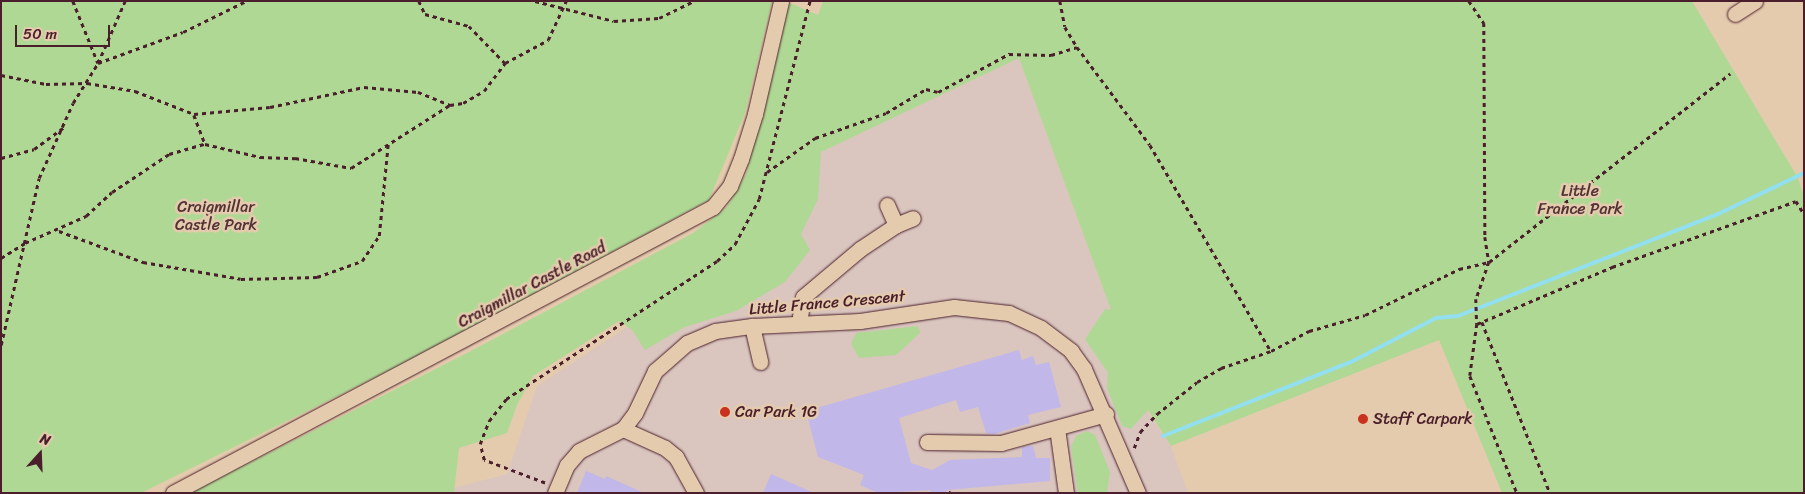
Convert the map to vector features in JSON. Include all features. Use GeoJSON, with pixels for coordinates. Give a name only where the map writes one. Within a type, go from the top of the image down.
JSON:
{"type":"FeatureCollection","features":[{"type":"Feature","properties":{"kind":"street","name":"Craigmillar Castle Road"},"geometry":{"type":"LineString","coordinates":[[172,493],[713,208],[730,186],[741,159],[755,114],[781,1]]}},
{"type":"Feature","properties":{"kind":"street"},"geometry":{"type":"LineString","coordinates":[[1735,14],[1755,1]]}},
{"type":"Feature","properties":{"kind":"street"},"geometry":{"type":"LineString","coordinates":[[887,205],[896,225]]}},
{"type":"Feature","properties":{"kind":"street"},"geometry":{"type":"LineString","coordinates":[[799,323],[803,297],[860,248],[896,225],[914,218]]}},
{"type":"Feature","properties":{"kind":"street","name":"Little France Crescent"},"geometry":{"type":"LineString","coordinates":[[624,429],[635,413],[655,371],[670,355],[687,342],[715,331],[752,326],[896,318],[954,307],[1009,313],[1041,328],[1071,352],[1084,369],[1106,414],[1138,493]]}},
{"type":"Feature","properties":{"kind":"street"},"geometry":{"type":"LineString","coordinates":[[752,326],[760,362]]}},
{"type":"Feature","properties":{"kind":"street"},"geometry":{"type":"LineString","coordinates":[[927,442],[1001,443],[1106,414]]}},
{"type":"Feature","properties":{"kind":"street"},"geometry":{"type":"LineString","coordinates":[[1057,428],[1066,493]]}},
{"type":"Feature","properties":{"kind":"street"},"geometry":{"type":"LineString","coordinates":[[556,490],[567,465],[579,451],[624,429],[665,448],[676,457],[696,493]]}},
{"type":"Feature","properties":{"kind":"path"},"geometry":{"type":"LineString","coordinates":[[73,1],[98,63]]}},
{"type":"Feature","properties":{"kind":"path"},"geometry":{"type":"LineString","coordinates":[[1,345],[39,178],[64,127],[73,103],[98,63],[125,1]]}},
{"type":"Feature","properties":{"kind":"path"},"geometry":{"type":"LineString","coordinates":[[98,63],[183,32],[246,1]]}},
{"type":"Feature","properties":{"kind":"path"},"geometry":{"type":"LineString","coordinates":[[419,1],[425,14],[469,26],[505,63]]}},
{"type":"Feature","properties":{"kind":"path"},"geometry":{"type":"LineString","coordinates":[[535,1],[563,11],[614,21],[658,18],[694,1]]}},
{"type":"Feature","properties":{"kind":"path"},"geometry":{"type":"LineString","coordinates":[[1,258],[24,243],[59,231],[86,216],[112,192],[169,154],[205,144],[260,157],[295,158],[351,168],[450,105],[462,103],[484,92],[505,63],[548,40],[555,20],[563,11],[566,1]]}},
{"type":"Feature","properties":{"kind":"path"},"geometry":{"type":"LineString","coordinates":[[556,490],[484,460],[480,444],[489,421],[506,400],[717,261],[736,244],[751,216],[765,173],[810,1]]}},
{"type":"Feature","properties":{"kind":"path"},"geometry":{"type":"LineString","coordinates":[[1060,1],[1065,27],[1150,144],[1271,351]]}},
{"type":"Feature","properties":{"kind":"path"},"geometry":{"type":"LineString","coordinates":[[1469,1],[1484,23],[1485,237],[1489,262],[1476,299],[1477,324],[1470,376],[1516,493]]}},
{"type":"Feature","properties":{"kind":"path"},"geometry":{"type":"LineString","coordinates":[[765,173],[815,138],[886,112],[926,89],[938,92],[1009,54],[1051,56],[1078,47]]}},
{"type":"Feature","properties":{"kind":"path"},"geometry":{"type":"LineString","coordinates":[[1124,456],[1132,452],[1140,432],[1157,414],[1196,382],[1221,368],[1271,351],[1310,331],[1365,315],[1459,269],[1489,262],[1730,74]]}},
{"type":"Feature","properties":{"kind":"path"},"geometry":{"type":"LineString","coordinates":[[1,75],[46,84],[87,83],[135,91],[194,114],[270,107],[364,87],[418,92],[450,105]]}},
{"type":"Feature","properties":{"kind":"path"},"geometry":{"type":"LineString","coordinates":[[194,114],[205,144]]}},
{"type":"Feature","properties":{"kind":"path"},"geometry":{"type":"LineString","coordinates":[[1,158],[34,149],[64,127]]}},
{"type":"Feature","properties":{"kind":"path"},"geometry":{"type":"LineString","coordinates":[[59,231],[143,262],[241,280],[317,277],[362,261],[379,236],[388,144]]}},
{"type":"Feature","properties":{"kind":"path"},"geometry":{"type":"LineString","coordinates":[[1477,324],[1612,267],[1796,200],[1804,214]]}},
{"type":"Feature","properties":{"kind":"path"},"geometry":{"type":"LineString","coordinates":[[1482,322],[1550,493]]}},
{"type":"Feature","properties":{"kind":"shaded area"},"geometry":{"type":"Polygon","coordinates":[[[1019,58],[1149,414],[1171,446],[1188,493],[435,493],[507,474],[537,386],[720,266],[789,167],[1019,58]]]}},
{"type":"Feature","properties":{"kind":"green space","name":"Craigmillar Castle Park"},"geometry":{"type":"Polygon","coordinates":[[[1,1],[772,1],[745,113],[709,200],[404,363],[141,493],[1,493],[1,1]]]}},
{"type":"Feature","properties":{"kind":"green space","name":"Little France Park"},"geometry":{"type":"Polygon","coordinates":[[[823,1],[1692,1],[1798,178],[1804,197],[1804,493],[1502,493],[1439,340],[1171,446],[1148,410],[1131,429],[1122,426],[1107,388],[1108,373],[1085,339],[1105,309],[1111,310],[1019,58],[821,152],[818,199],[801,234],[810,250],[785,282],[736,311],[685,327],[645,350],[632,330],[619,321],[533,376],[517,405],[507,433],[459,448],[454,493],[190,493],[467,353],[693,233],[727,207],[746,174],[788,2],[818,15],[823,1]]]}},
{"type":"Feature","properties":{"kind":"green space"},"geometry":{"type":"Polygon","coordinates":[[[918,326],[920,333],[896,355],[859,358],[851,344],[856,333],[918,326]]]}},
{"type":"Feature","properties":{"kind":"green space"},"geometry":{"type":"Polygon","coordinates":[[[1087,431],[1095,435],[1110,472],[1107,493],[1078,493],[1071,447],[1076,436],[1087,431]]]}},
{"type":"Feature","properties":{"kind":"building"},"geometry":{"type":"Polygon","coordinates":[[[1019,350],[1022,360],[1033,356],[1036,365],[1049,362],[1061,407],[1028,415],[1030,423],[994,434],[986,433],[978,407],[960,412],[956,400],[899,418],[911,463],[932,470],[950,460],[1022,457],[1022,447],[1033,446],[1036,458],[1050,458],[1050,481],[947,490],[945,493],[930,493],[931,490],[878,493],[860,485],[864,475],[818,457],[806,411],[1019,350]]]}},
{"type":"Feature","properties":{"kind":"building"},"geometry":{"type":"Polygon","coordinates":[[[586,471],[605,479],[606,476],[644,493],[577,493],[586,471]]]}},
{"type":"Feature","properties":{"kind":"building"},"geometry":{"type":"Polygon","coordinates":[[[771,474],[814,493],[763,493],[771,474]]]}},
{"type":"Feature","properties":{"kind":"waterway"},"geometry":{"type":"LineString","coordinates":[[1163,436],[1353,361],[1436,318],[1458,316],[1718,214],[1804,173]]}},
{"type":"Feature","properties":{"kind":"place","name":"Car Park 1G"},"geometry":{"type":"Point","coordinates":[725,412]}},
{"type":"Feature","properties":{"kind":"place","name":"Staff Carpark"},"geometry":{"type":"Point","coordinates":[1363,419]}}]}
